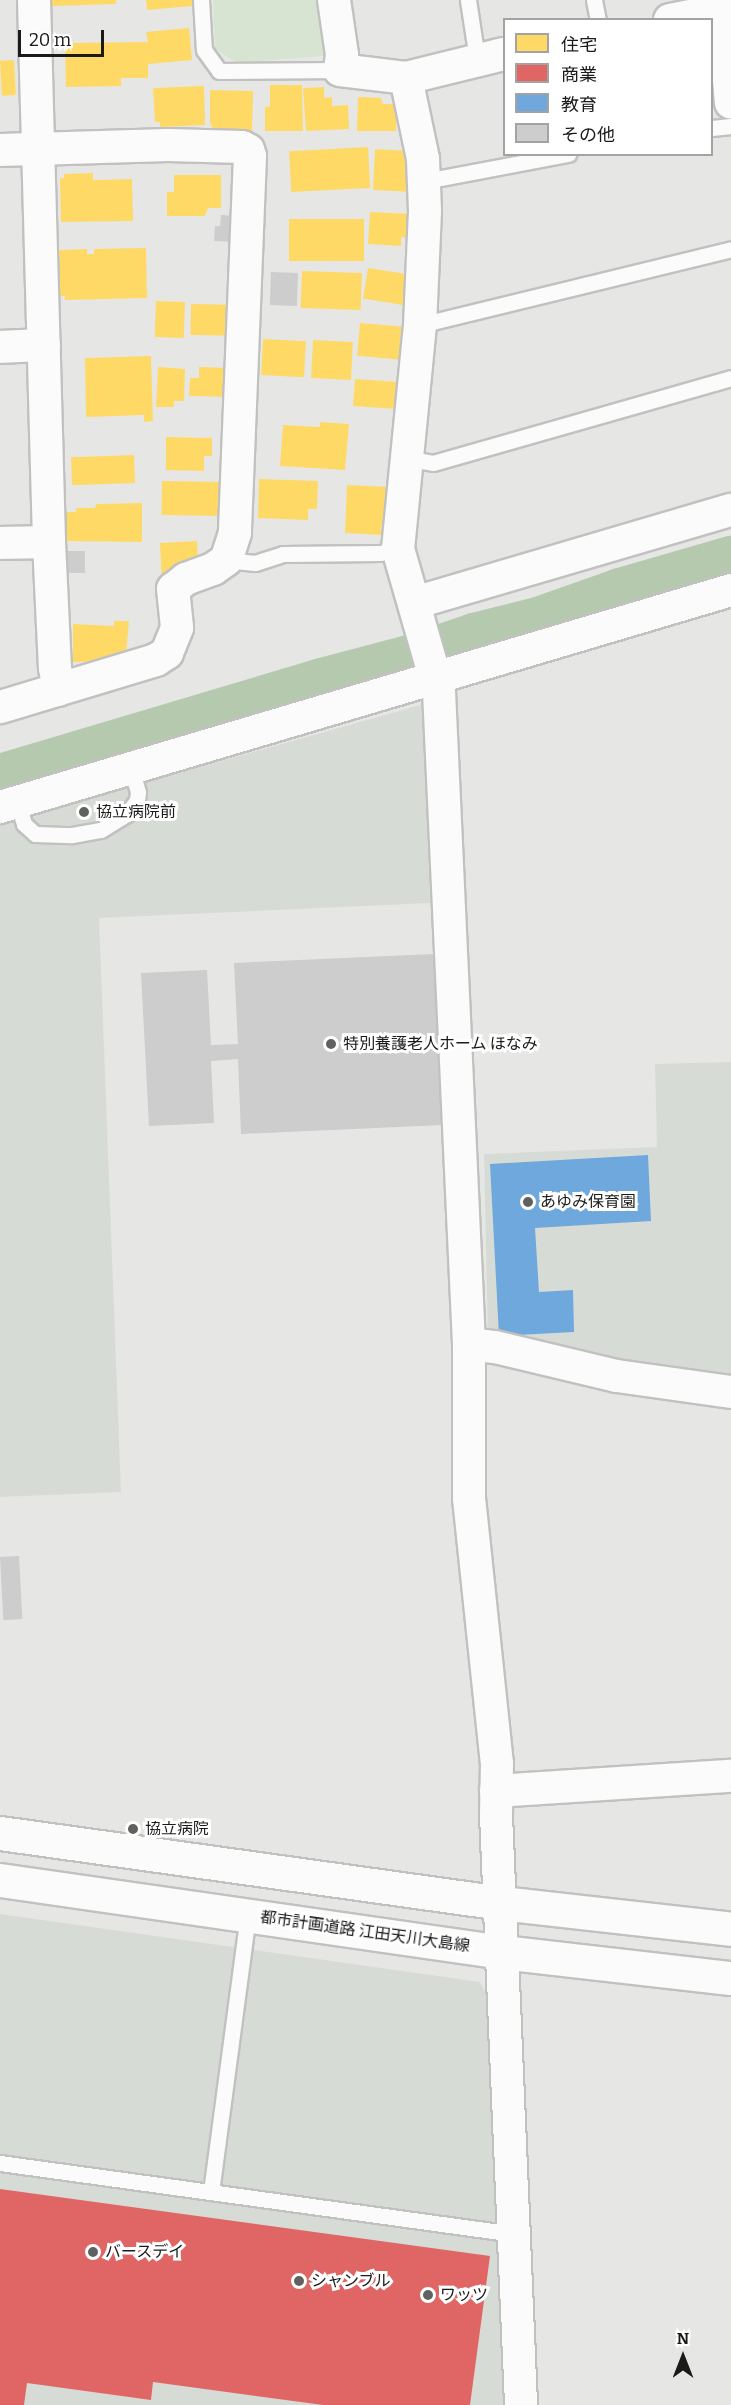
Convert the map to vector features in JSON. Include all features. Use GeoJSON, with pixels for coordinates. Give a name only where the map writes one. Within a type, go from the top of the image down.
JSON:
{"type":"FeatureCollection","features":[{"type":"Feature","properties":{"kind":"street"},"geometry":{"type":"LineString","coordinates":[[34,0],[49,542],[55,668],[59,690]]}},
{"type":"Feature","properties":{"kind":"street"},"geometry":{"type":"LineString","coordinates":[[334,0],[342,56],[340,70],[406,78],[491,56]]}},
{"type":"Feature","properties":{"kind":"street"},"geometry":{"type":"LineString","coordinates":[[677,18],[726,5],[731,103]]}},
{"type":"Feature","properties":{"kind":"street"},"geometry":{"type":"LineString","coordinates":[[406,78],[414,109],[425,181],[420,325],[405,458],[398,549],[439,691],[469,1344],[469,1498],[497,1763],[502,1952],[522,2405]]}},
{"type":"Feature","properties":{"kind":"street"},"geometry":{"type":"LineString","coordinates":[[0,150],[168,145],[242,147],[248,150],[250,156],[235,533],[226,560],[213,569],[186,579],[173,589],[177,628],[167,653],[156,660],[0,707]]}},
{"type":"Feature","properties":{"kind":"street"},"geometry":{"type":"LineString","coordinates":[[0,347],[44,345]]}},
{"type":"Feature","properties":{"kind":"street"},"geometry":{"type":"LineString","coordinates":[[414,603],[731,510]]}},
{"type":"Feature","properties":{"kind":"street"},"geometry":{"type":"LineString","coordinates":[[0,543],[49,542]]}},
{"type":"Feature","properties":{"kind":"street"},"geometry":{"type":"LineString","coordinates":[[15,811],[135,780],[431,664],[731,590]]}},
{"type":"Feature","properties":{"kind":"street"},"geometry":{"type":"LineString","coordinates":[[469,1344],[495,1347],[617,1376],[731,1392]]}},
{"type":"Feature","properties":{"kind":"street"},"geometry":{"type":"LineString","coordinates":[[496,1791],[731,1776]]}},
{"type":"Feature","properties":{"kind":"street"},"geometry":{"type":"LineString","coordinates":[[0,1833],[501,1903],[731,1929]]}},
{"type":"Feature","properties":{"kind":"street","name":"都市計画道路 江田天川大島線"},"geometry":{"type":"LineString","coordinates":[[0,1880],[502,1952],[731,1978]]}},
{"type":"Feature","properties":{"kind":"lane"},"geometry":{"type":"LineString","coordinates":[[201,0],[204,50],[219,71],[340,70]]}},
{"type":"Feature","properties":{"kind":"lane"},"geometry":{"type":"LineString","coordinates":[[468,0],[491,56]]}},
{"type":"Feature","properties":{"kind":"lane"},"geometry":{"type":"LineString","coordinates":[[594,0],[598,18]]}},
{"type":"Feature","properties":{"kind":"lane"},"geometry":{"type":"LineString","coordinates":[[713,128],[731,126]]}},
{"type":"Feature","properties":{"kind":"lane"},"geometry":{"type":"LineString","coordinates":[[425,181],[557,156]]}},
{"type":"Feature","properties":{"kind":"lane"},"geometry":{"type":"LineString","coordinates":[[420,325],[731,249]]}},
{"type":"Feature","properties":{"kind":"lane"},"geometry":{"type":"LineString","coordinates":[[405,458],[433,464],[731,378]]}},
{"type":"Feature","properties":{"kind":"lane"},"geometry":{"type":"LineString","coordinates":[[226,560],[255,563],[283,554],[380,553],[398,549]]}},
{"type":"Feature","properties":{"kind":"lane"},"geometry":{"type":"LineString","coordinates":[[15,811],[31,832],[41,836],[72,835],[101,830],[127,814],[135,780]]}},
{"type":"Feature","properties":{"kind":"lane"},"geometry":{"type":"LineString","coordinates":[[211,2192],[248,1915]]}},
{"type":"Feature","properties":{"kind":"lane"},"geometry":{"type":"LineString","coordinates":[[0,2163],[514,2234]]}},
{"type":"Feature","properties":{"kind":"shaded area"},"geometry":{"type":"Polygon","coordinates":[[[424,704],[430,903],[99,918],[121,1492],[0,1497],[0,823],[424,704]]]}},
{"type":"Feature","properties":{"kind":"shaded area"},"geometry":{"type":"Polygon","coordinates":[[[731,1062],[731,1380],[488,1336],[484,1154],[657,1147],[655,1064],[731,1062]]]}},
{"type":"Feature","properties":{"kind":"shaded area"},"geometry":{"type":"Polygon","coordinates":[[[0,1914],[480,1982],[487,1996],[511,2405],[0,2405],[0,1914]]]}},
{"type":"Feature","properties":{"kind":"green space"},"geometry":{"type":"Polygon","coordinates":[[[213,0],[323,0],[329,40],[323,56],[236,63],[215,48],[213,0]]]}},
{"type":"Feature","properties":{"kind":"building: 住宅"},"geometry":{"type":"Polygon","coordinates":[[[51,0],[116,0],[116,4],[52,6],[51,0]]]}},
{"type":"Feature","properties":{"kind":"building: 住宅"},"geometry":{"type":"Polygon","coordinates":[[[146,0],[193,0],[193,6],[147,10],[146,0]]]}},
{"type":"Feature","properties":{"kind":"building: 住宅"},"geometry":{"type":"Polygon","coordinates":[[[189,28],[192,60],[148,64],[148,78],[121,78],[121,86],[66,87],[65,43],[148,42],[146,32],[189,28]]]}},
{"type":"Feature","properties":{"kind":"building: 住宅"},"geometry":{"type":"Polygon","coordinates":[[[14,60],[16,95],[2,96],[0,61],[14,60]]]}},
{"type":"Feature","properties":{"kind":"building: 住宅"},"geometry":{"type":"Polygon","coordinates":[[[270,85],[302,85],[303,131],[265,131],[265,107],[270,106],[270,85]]]}},
{"type":"Feature","properties":{"kind":"building: 住宅"},"geometry":{"type":"Polygon","coordinates":[[[204,86],[205,125],[160,127],[160,122],[155,122],[153,88],[204,86]]]}},
{"type":"Feature","properties":{"kind":"building: 住宅"},"geometry":{"type":"Polygon","coordinates":[[[324,87],[324,98],[332,97],[332,106],[348,105],[349,129],[306,131],[303,88],[324,87]]]}},
{"type":"Feature","properties":{"kind":"building: 住宅"},"geometry":{"type":"Polygon","coordinates":[[[210,90],[253,91],[252,133],[213,130],[210,122],[210,90]]]}},
{"type":"Feature","properties":{"kind":"building: 住宅"},"geometry":{"type":"Polygon","coordinates":[[[358,97],[381,98],[383,104],[397,104],[396,131],[357,131],[358,97]]]}},
{"type":"Feature","properties":{"kind":"building: 住宅"},"geometry":{"type":"Polygon","coordinates":[[[368,147],[370,188],[291,192],[289,151],[368,147]]]}},
{"type":"Feature","properties":{"kind":"building: 住宅"},"geometry":{"type":"Polygon","coordinates":[[[375,149],[410,151],[414,192],[373,190],[375,149]]]}},
{"type":"Feature","properties":{"kind":"building: 住宅"},"geometry":{"type":"Polygon","coordinates":[[[93,173],[93,180],[132,179],[133,221],[61,222],[60,178],[64,178],[64,174],[93,173]]]}},
{"type":"Feature","properties":{"kind":"building: 住宅"},"geometry":{"type":"Polygon","coordinates":[[[174,175],[221,175],[221,208],[208,208],[205,216],[167,216],[167,192],[174,192],[174,175]]]}},
{"type":"Feature","properties":{"kind":"building: 住宅"},"geometry":{"type":"Polygon","coordinates":[[[370,212],[412,214],[411,238],[401,237],[401,246],[368,244],[370,212]]]}},
{"type":"Feature","properties":{"kind":"building: 住宅"},"geometry":{"type":"Polygon","coordinates":[[[289,219],[364,219],[364,261],[289,261],[289,219]]]}},
{"type":"Feature","properties":{"kind":"building: 住宅"},"geometry":{"type":"Polygon","coordinates":[[[146,248],[147,298],[65,300],[65,296],[60,296],[59,250],[87,249],[87,254],[94,254],[94,249],[146,248]]]}},
{"type":"Feature","properties":{"kind":"building: 住宅"},"geometry":{"type":"Polygon","coordinates":[[[368,268],[412,275],[408,306],[363,299],[368,268]]]}},
{"type":"Feature","properties":{"kind":"building: 住宅"},"geometry":{"type":"Polygon","coordinates":[[[302,271],[362,273],[361,310],[301,308],[302,271]]]}},
{"type":"Feature","properties":{"kind":"building: 住宅"},"geometry":{"type":"Polygon","coordinates":[[[156,301],[185,302],[184,338],[155,337],[156,301]]]}},
{"type":"Feature","properties":{"kind":"building: 住宅"},"geometry":{"type":"Polygon","coordinates":[[[191,304],[232,305],[231,336],[190,335],[191,304]]]}},
{"type":"Feature","properties":{"kind":"building: 住宅"},"geometry":{"type":"Polygon","coordinates":[[[360,323],[407,327],[404,360],[357,356],[360,323]]]}},
{"type":"Feature","properties":{"kind":"building: 住宅"},"geometry":{"type":"Polygon","coordinates":[[[263,339],[306,341],[304,377],[261,375],[263,339]]]}},
{"type":"Feature","properties":{"kind":"building: 住宅"},"geometry":{"type":"Polygon","coordinates":[[[313,340],[353,342],[351,380],[311,378],[313,340]]]}},
{"type":"Feature","properties":{"kind":"building: 住宅"},"geometry":{"type":"Polygon","coordinates":[[[151,356],[153,421],[144,422],[144,415],[86,417],[85,358],[151,356]]]}},
{"type":"Feature","properties":{"kind":"building: 住宅"},"geometry":{"type":"Polygon","coordinates":[[[158,367],[185,369],[184,401],[174,401],[174,407],[156,407],[158,367]]]}},
{"type":"Feature","properties":{"kind":"building: 住宅"},"geometry":{"type":"Polygon","coordinates":[[[199,367],[227,368],[230,397],[189,396],[190,378],[199,378],[199,367]]]}},
{"type":"Feature","properties":{"kind":"building: 住宅"},"geometry":{"type":"Polygon","coordinates":[[[355,379],[402,382],[400,409],[353,406],[355,379]]]}},
{"type":"Feature","properties":{"kind":"building: 住宅"},"geometry":{"type":"Polygon","coordinates":[[[320,422],[349,424],[345,470],[280,466],[283,425],[320,427],[320,422]]]}},
{"type":"Feature","properties":{"kind":"building: 住宅"},"geometry":{"type":"Polygon","coordinates":[[[166,437],[212,438],[212,456],[204,456],[204,471],[166,470],[166,437]]]}},
{"type":"Feature","properties":{"kind":"building: 住宅"},"geometry":{"type":"Polygon","coordinates":[[[134,455],[135,483],[72,485],[71,457],[134,455]]]}},
{"type":"Feature","properties":{"kind":"building: 住宅"},"geometry":{"type":"Polygon","coordinates":[[[259,479],[318,481],[317,509],[308,509],[308,520],[258,518],[259,479]]]}},
{"type":"Feature","properties":{"kind":"building: 住宅"},"geometry":{"type":"Polygon","coordinates":[[[162,481],[226,482],[225,516],[161,515],[162,481]]]}},
{"type":"Feature","properties":{"kind":"building: 住宅"},"geometry":{"type":"Polygon","coordinates":[[[347,485],[389,487],[388,522],[382,522],[381,535],[345,533],[347,485]]]}},
{"type":"Feature","properties":{"kind":"building: 住宅"},"geometry":{"type":"Polygon","coordinates":[[[142,503],[142,542],[64,541],[64,512],[76,512],[76,508],[95,508],[96,504],[142,503]]]}},
{"type":"Feature","properties":{"kind":"building: 住宅"},"geometry":{"type":"Polygon","coordinates":[[[197,541],[198,561],[162,582],[160,543],[197,541]]]}},
{"type":"Feature","properties":{"kind":"building: 住宅"},"geometry":{"type":"Polygon","coordinates":[[[114,621],[129,621],[126,655],[119,661],[73,662],[73,624],[114,626],[114,621]]]}},
{"type":"Feature","properties":{"kind":"building: 商業"},"geometry":{"type":"Polygon","coordinates":[[[0,2189],[490,2256],[470,2405],[323,2405],[153,2382],[151,2400],[27,2383],[24,2405],[0,2405],[0,2189]]]}},
{"type":"Feature","properties":{"kind":"building: 教育"},"geometry":{"type":"Polygon","coordinates":[[[648,1155],[651,1221],[535,1228],[539,1292],[573,1290],[574,1332],[499,1336],[490,1164],[648,1155]]]}},
{"type":"Feature","properties":{"kind":"building: その他"},"geometry":{"type":"Polygon","coordinates":[[[221,215],[240,216],[238,242],[214,241],[215,226],[220,226],[221,215]]]}},
{"type":"Feature","properties":{"kind":"building: その他"},"geometry":{"type":"Polygon","coordinates":[[[271,272],[298,273],[297,306],[270,305],[271,272]]]}},
{"type":"Feature","properties":{"kind":"building: その他"},"geometry":{"type":"Polygon","coordinates":[[[67,551],[85,551],[85,573],[67,573],[67,551]]]}},
{"type":"Feature","properties":{"kind":"building: その他","name":"特別養護老人ホーム ほなみ"},"geometry":{"type":"Polygon","coordinates":[[[434,954],[442,1125],[241,1134],[238,1059],[211,1061],[214,1123],[149,1126],[141,973],[207,970],[211,1045],[238,1044],[234,963],[434,954]]]}},
{"type":"Feature","properties":{"kind":"building: その他"},"geometry":{"type":"Polygon","coordinates":[[[19,1556],[22,1619],[3,1620],[0,1557],[19,1556]]]}},
{"type":"Feature","properties":{"kind":"waterway"},"geometry":{"type":"LineString","coordinates":[[0,779],[322,683],[413,659],[474,638],[538,622],[620,593],[731,561]]}},
{"type":"Feature","properties":{"kind":"place","name":"協立病院前"},"geometry":{"type":"Point","coordinates":[84,812]}},
{"type":"Feature","properties":{"kind":"place","name":"特別養護老人ホーム ほなみ"},"geometry":{"type":"Point","coordinates":[331,1044]}},
{"type":"Feature","properties":{"kind":"place","name":"あゆみ保育園"},"geometry":{"type":"Point","coordinates":[528,1202]}},
{"type":"Feature","properties":{"kind":"place","name":"協立病院"},"geometry":{"type":"Point","coordinates":[133,1829]}},
{"type":"Feature","properties":{"kind":"place","name":"バースデイ"},"geometry":{"type":"Point","coordinates":[93,2252]}},
{"type":"Feature","properties":{"kind":"place","name":"シャンブル"},"geometry":{"type":"Point","coordinates":[299,2281]}},
{"type":"Feature","properties":{"kind":"place","name":"ワッツ"},"geometry":{"type":"Point","coordinates":[428,2295]}}]}
